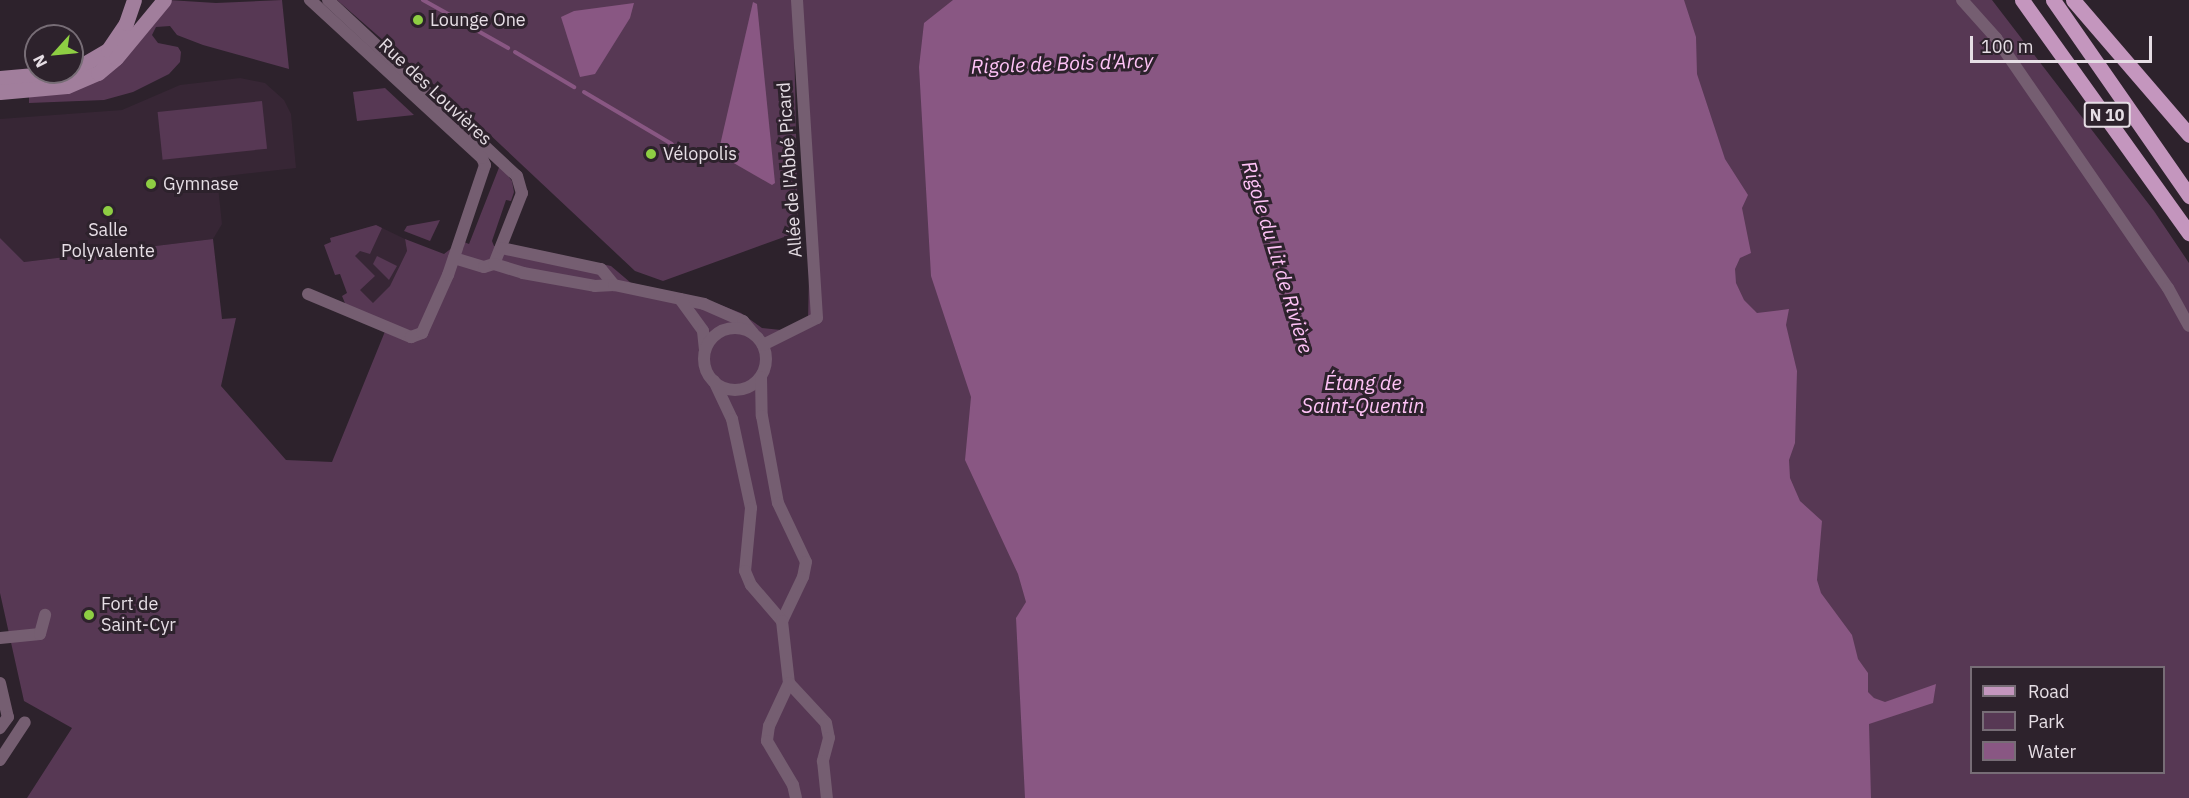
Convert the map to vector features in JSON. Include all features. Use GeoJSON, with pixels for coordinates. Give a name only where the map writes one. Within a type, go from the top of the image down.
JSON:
{"type":"FeatureCollection","features":[{"type":"Feature","properties":{"kind":"main road"},"geometry":{"type":"LineString","coordinates":[[84,63],[108,50],[126,23],[134,0]]}},
{"type":"Feature","properties":{"kind":"main road"},"geometry":{"type":"LineString","coordinates":[[0,92],[67,86],[98,73],[116,58],[164,0]]}},
{"type":"Feature","properties":{"kind":"main road","name":"N 10"},"geometry":{"type":"LineString","coordinates":[[2022,0],[2189,233]]}},
{"type":"Feature","properties":{"kind":"main road","name":"N 10"},"geometry":{"type":"LineString","coordinates":[[2053,0],[2189,196]]}},
{"type":"Feature","properties":{"kind":"main road"},"geometry":{"type":"LineString","coordinates":[[2073,0],[2189,135]]}},
{"type":"Feature","properties":{"kind":"main road"},"geometry":{"type":"LineString","coordinates":[[0,78],[24,76]]}},
{"type":"Feature","properties":{"kind":"street","name":"Rue des Louvières"},"geometry":{"type":"LineString","coordinates":[[308,294],[411,337],[422,333],[430,322],[484,173],[482,158],[310,0]]}},
{"type":"Feature","properties":{"kind":"street","name":"Rue des Louvières"},"geometry":{"type":"LineString","coordinates":[[328,0],[517,176],[522,193],[494,264]]}},
{"type":"Feature","properties":{"kind":"street","name":"Allée de l'Abbé Picard"},"geometry":{"type":"LineString","coordinates":[[763,345],[817,318],[797,0]]}},
{"type":"Feature","properties":{"kind":"street"},"geometry":{"type":"LineString","coordinates":[[1962,0],[1996,38],[2168,288],[2189,326]]}},
{"type":"Feature","properties":{"kind":"street"},"geometry":{"type":"LineString","coordinates":[[501,248],[525,255],[570,261],[601,269],[614,285]]}},
{"type":"Feature","properties":{"kind":"street"},"geometry":{"type":"LineString","coordinates":[[454,258],[484,267],[494,264],[523,273],[595,286],[614,285],[724,310],[743,321],[763,345],[766,361],[760,377],[762,416],[778,503],[806,562],[803,577],[782,621],[789,683],[769,726],[767,741],[793,785],[796,798]]}},
{"type":"Feature","properties":{"kind":"street"},"geometry":{"type":"LineString","coordinates":[[566,281],[576,273],[570,261]]}},
{"type":"Feature","properties":{"kind":"street"},"geometry":{"type":"LineString","coordinates":[[680,299],[703,331],[705,367],[732,418],[751,508],[745,571],[752,585],[782,621]]}},
{"type":"Feature","properties":{"kind":"street"},"geometry":{"type":"LineString","coordinates":[[705,349],[716,334],[725,329],[735,327],[753,333]]}},
{"type":"Feature","properties":{"kind":"street"},"geometry":{"type":"LineString","coordinates":[[714,381],[733,390],[753,384],[760,377]]}},
{"type":"Feature","properties":{"kind":"street"},"geometry":{"type":"LineString","coordinates":[[0,638],[40,634],[45,615]]}},
{"type":"Feature","properties":{"kind":"street"},"geometry":{"type":"LineString","coordinates":[[0,683],[8,717],[0,728]]}},
{"type":"Feature","properties":{"kind":"street"},"geometry":{"type":"LineString","coordinates":[[789,683],[826,723],[829,738],[823,761],[827,798]]}},
{"type":"Feature","properties":{"kind":"street"},"geometry":{"type":"LineString","coordinates":[[0,760],[25,722]]}},
{"type":"Feature","properties":{"kind":"shaded area"},"geometry":{"type":"Polygon","coordinates":[[[240,78],[265,83],[284,100],[291,114],[296,168],[217,177],[222,224],[213,239],[24,262],[0,238],[0,119],[122,110],[180,85],[240,78]]]}},
{"type":"Feature","properties":{"kind":"shaded area"},"geometry":{"type":"Polygon","coordinates":[[[376,225],[405,239],[410,269],[392,313],[352,299],[330,238],[376,225]]]}},
{"type":"Feature","properties":{"kind":"green space"},"geometry":{"type":"Polygon","coordinates":[[[168,0],[216,3],[282,0],[289,69],[203,45],[177,35],[170,26],[156,27],[152,35],[158,43],[178,47],[181,52],[180,62],[169,74],[133,92],[104,100],[29,103],[29,95],[99,80],[111,72],[168,0]]]}},
{"type":"Feature","properties":{"kind":"green space"},"geometry":{"type":"Polygon","coordinates":[[[337,0],[1992,0],[2154,211],[2189,263],[2189,798],[27,798],[72,728],[24,701],[0,593],[0,238],[24,262],[213,239],[222,319],[236,318],[221,386],[286,460],[332,462],[388,324],[347,308],[342,296],[347,293],[340,274],[335,275],[324,245],[331,242],[330,238],[376,225],[382,228],[370,254],[360,251],[355,256],[375,276],[360,290],[373,303],[390,286],[407,251],[405,239],[444,254],[453,247],[463,249],[464,242],[469,244],[500,165],[512,181],[514,192],[511,201],[506,200],[492,241],[494,246],[528,248],[611,266],[631,283],[705,299],[741,313],[762,328],[781,330],[808,320],[809,276],[794,34],[798,232],[663,281],[635,271],[471,117],[337,0]]]}},
{"type":"Feature","properties":{"kind":"green space"},"geometry":{"type":"Polygon","coordinates":[[[385,88],[414,115],[357,121],[353,92],[385,88]]]}},
{"type":"Feature","properties":{"kind":"green space"},"geometry":{"type":"Polygon","coordinates":[[[262,101],[267,149],[163,160],[158,112],[262,101]]]}},
{"type":"Feature","properties":{"kind":"green space"},"geometry":{"type":"Polygon","coordinates":[[[440,220],[430,241],[404,231],[407,226],[440,220]]]}},
{"type":"Feature","properties":{"kind":"green space"},"geometry":{"type":"Polygon","coordinates":[[[377,256],[397,266],[389,280],[373,264],[377,256]]]}},
{"type":"Feature","properties":{"kind":"water","name":"Étang de Saint-Quentin"},"geometry":{"type":"Polygon","coordinates":[[[953,0],[1684,0],[1696,37],[1697,74],[1725,159],[1748,195],[1742,208],[1751,253],[1740,258],[1735,269],[1736,283],[1744,300],[1757,313],[1789,309],[1786,325],[1797,371],[1795,443],[1789,460],[1790,478],[1800,501],[1822,521],[1817,580],[1821,593],[1852,635],[1858,659],[1868,673],[1868,692],[1874,698],[1885,702],[1936,684],[1933,703],[1869,724],[1871,798],[1025,798],[1016,618],[1026,602],[1018,574],[965,460],[971,397],[931,276],[919,67],[924,23],[953,0]]]}},
{"type":"Feature","properties":{"kind":"water"},"geometry":{"type":"Polygon","coordinates":[[[753,2],[757,4],[775,183],[772,185],[718,154],[753,2]]]}},
{"type":"Feature","properties":{"kind":"water"},"geometry":{"type":"Polygon","coordinates":[[[634,3],[630,18],[595,74],[580,77],[561,17],[574,11],[634,3]]]}},
{"type":"Feature","properties":{"kind":"waterway"},"geometry":{"type":"LineString","coordinates":[[423,0],[456,18]]}},
{"type":"Feature","properties":{"kind":"waterway"},"geometry":{"type":"LineString","coordinates":[[462,22],[508,48]]}},
{"type":"Feature","properties":{"kind":"waterway"},"geometry":{"type":"LineString","coordinates":[[515,52],[574,87]]}},
{"type":"Feature","properties":{"kind":"waterway"},"geometry":{"type":"LineString","coordinates":[[584,92],[672,144]]}},
{"type":"Feature","properties":{"kind":"place","name":"Lounge One"},"geometry":{"type":"Point","coordinates":[418,20]}},
{"type":"Feature","properties":{"kind":"place","name":"Vélopolis"},"geometry":{"type":"Point","coordinates":[651,154]}},
{"type":"Feature","properties":{"kind":"place","name":"Gymnase"},"geometry":{"type":"Point","coordinates":[151,184]}},
{"type":"Feature","properties":{"kind":"place","name":"Salle Polyvalente"},"geometry":{"type":"Point","coordinates":[108,211]}},
{"type":"Feature","properties":{"kind":"place","name":"Fort de Saint-Cyr"},"geometry":{"type":"Point","coordinates":[89,615]}},
{"type":"Feature","properties":{"kind":"water label","name":"Rigole de Bois d'Arcy"},"geometry":{"type":"Point","coordinates":[1062,63]}},
{"type":"Feature","properties":{"kind":"water label","name":"Rigole du Lit de Rivière"},"geometry":{"type":"Point","coordinates":[1278,257]}}]}
